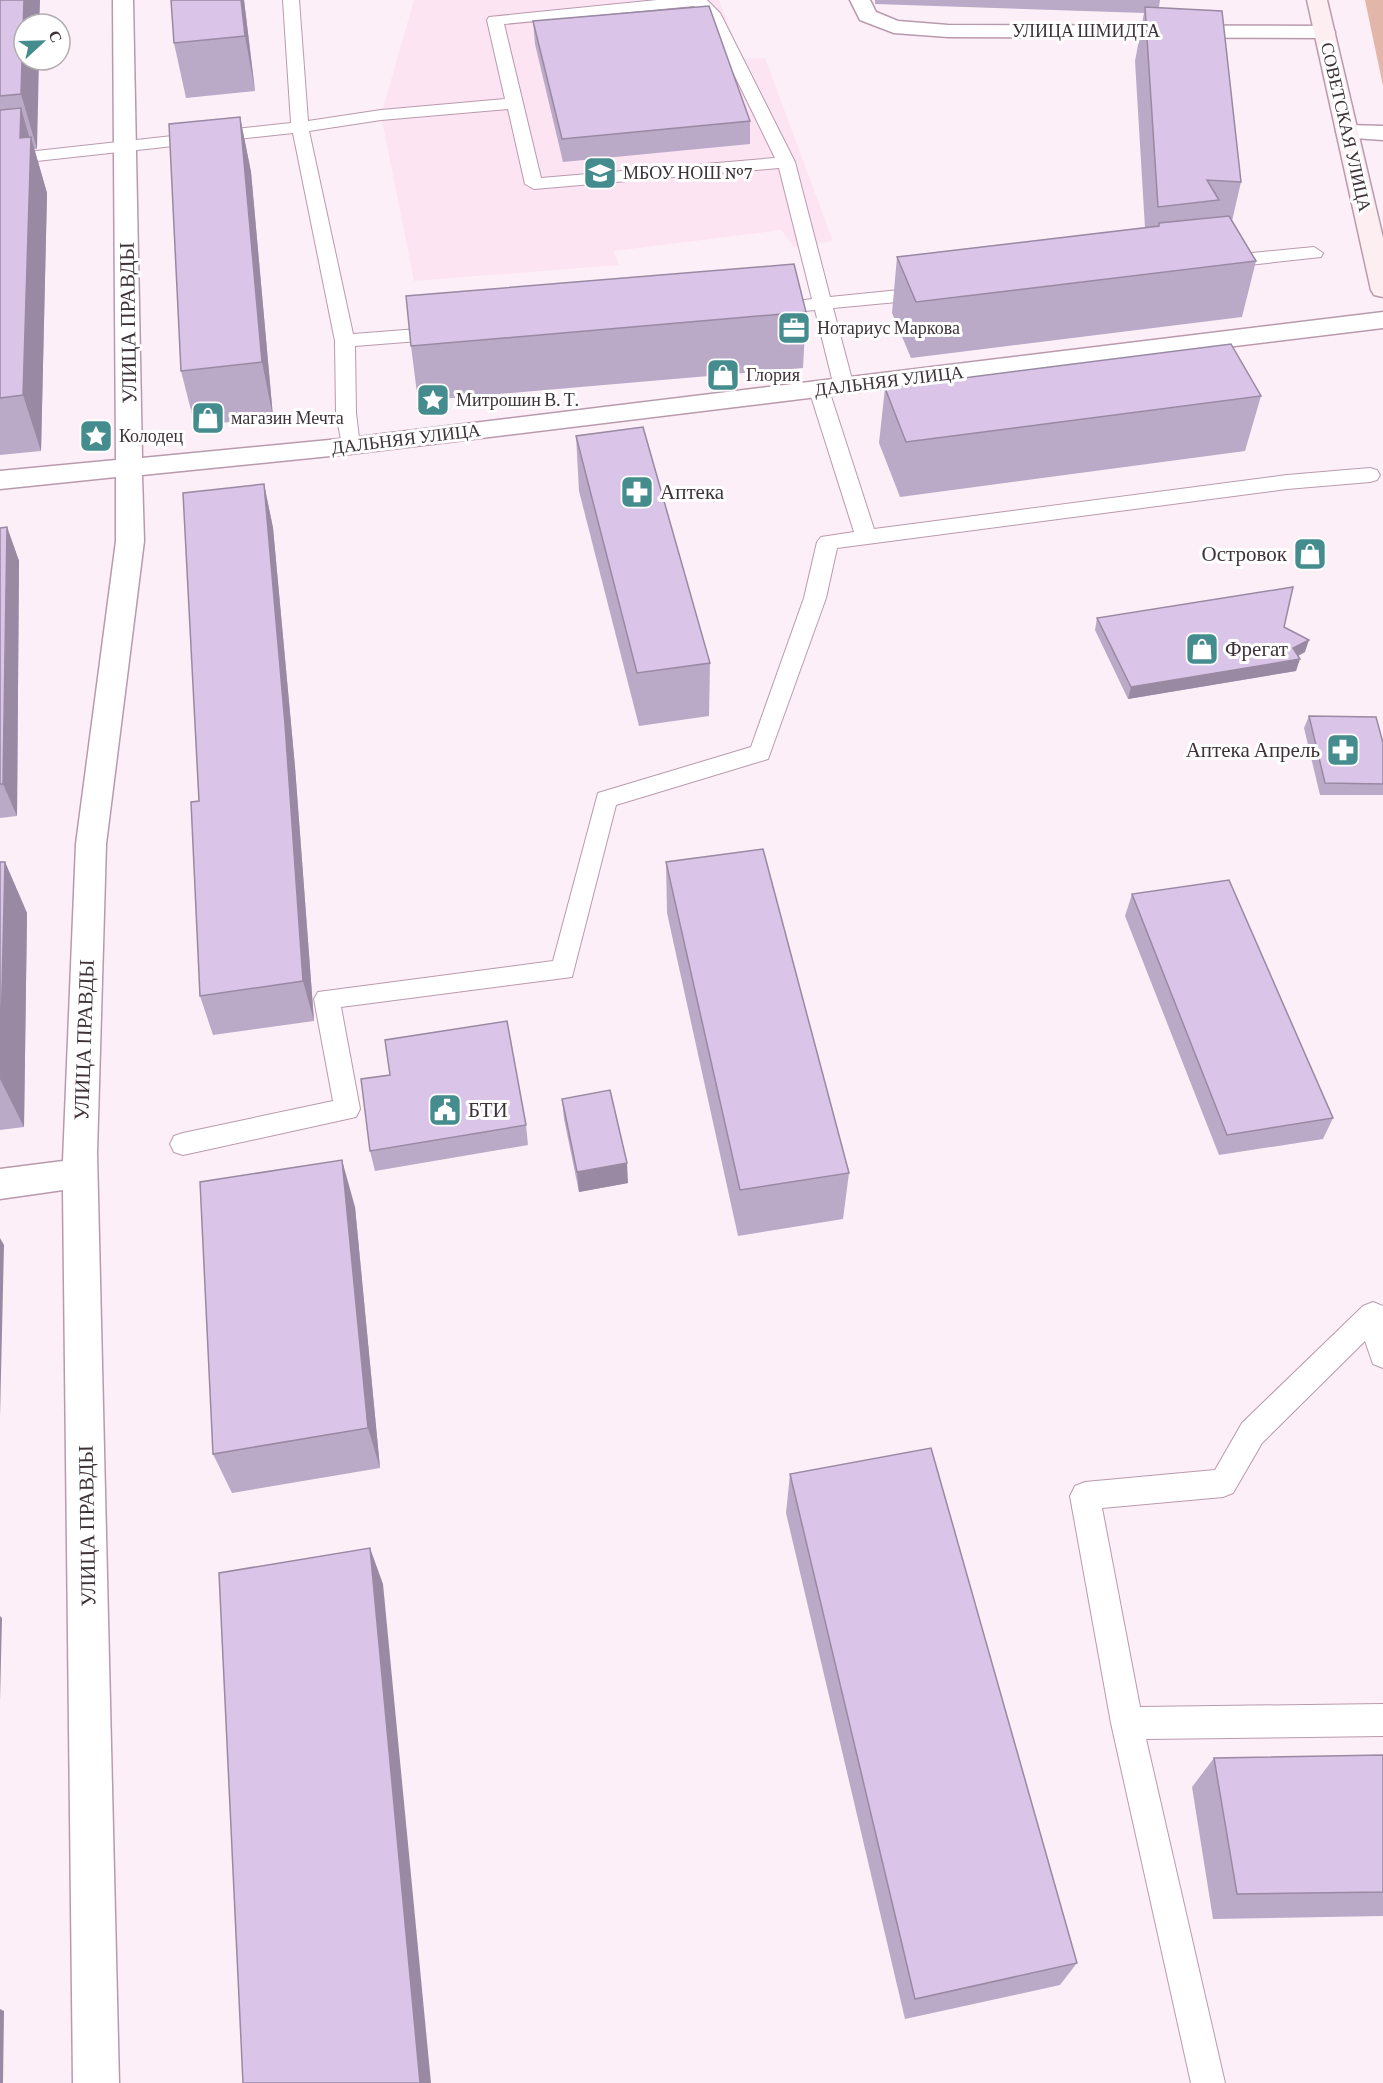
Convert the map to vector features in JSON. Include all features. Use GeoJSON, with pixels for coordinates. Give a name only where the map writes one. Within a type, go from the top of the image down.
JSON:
{"type":"FeatureCollection","features":[{"type":"Feature","properties":{"kind":"main road","name":"СОВЕТСКАЯ УЛИЦА"},"geometry":{"type":"LineString","coordinates":[[1317,0],[1383,287]]}},
{"type":"Feature","properties":{"kind":"street","name":"УЛИЦА ПРАВДЫ"},"geometry":{"type":"LineString","coordinates":[[96,2083],[81,1173],[91,844],[99,797],[130,541],[123,0]]}},
{"type":"Feature","properties":{"kind":"street","name":"УЛИЦА ШМИДТА"},"geometry":{"type":"LineString","coordinates":[[860,0],[867,16],[894,27],[948,31],[1324,32]]}},
{"type":"Feature","properties":{"kind":"street"},"geometry":{"type":"LineString","coordinates":[[1347,132],[1383,133]]}},
{"type":"Feature","properties":{"kind":"street","name":"ДАЛЬНЯЯ УЛИЦА"},"geometry":{"type":"LineString","coordinates":[[0,480],[350,446],[1383,321]]}},
{"type":"Feature","properties":{"kind":"street"},"geometry":{"type":"LineString","coordinates":[[0,1184],[81,1173]]}},
{"type":"Feature","properties":{"kind":"lane"},"geometry":{"type":"LineString","coordinates":[[291,0],[300,127],[345,341],[346,414],[350,446]]}},
{"type":"Feature","properties":{"kind":"lane"},"geometry":{"type":"LineString","coordinates":[[786,162],[534,184],[495,20],[698,1],[712,13],[786,162],[844,387]]}},
{"type":"Feature","properties":{"kind":"lane"},"geometry":{"type":"LineString","coordinates":[[0,160],[300,127],[381,115],[516,103]]}},
{"type":"Feature","properties":{"kind":"lane"},"geometry":{"type":"LineString","coordinates":[[1206,264],[1314,253]]}},
{"type":"Feature","properties":{"kind":"lane"},"geometry":{"type":"LineString","coordinates":[[785,306],[945,291]]}},
{"type":"Feature","properties":{"kind":"lane"},"geometry":{"type":"LineString","coordinates":[[345,341],[464,332]]}},
{"type":"Feature","properties":{"kind":"lane"},"geometry":{"type":"LineString","coordinates":[[819,390],[866,537]]}},
{"type":"Feature","properties":{"kind":"lane"},"geometry":{"type":"LineString","coordinates":[[183,1143],[347,1109],[327,999],[563,970],[606,799],[760,753],[815,598],[828,542],[1287,482],[1370,475]]}},
{"type":"Feature","properties":{"kind":"lane"},"geometry":{"type":"LineString","coordinates":[[1208,2083],[1127,1723],[1085,1496],[1223,1483],[1252,1433],[1373,1315],[1383,1354]]}},
{"type":"Feature","properties":{"kind":"lane"},"geometry":{"type":"LineString","coordinates":[[1127,1723],[1383,1720]]}},
{"type":"Feature","properties":{"kind":"shaded area","name":"МБОУ НОШ №7"},"geometry":{"type":"Polygon","coordinates":[[[414,0],[719,0],[742,59],[765,58],[833,241],[794,247],[781,230],[614,251],[619,265],[414,281],[381,115],[414,0]]]}},
{"type":"Feature","properties":{"kind":"shaded area"},"geometry":{"type":"Polygon","coordinates":[[[1365,0],[1383,0],[1383,86],[1365,0]]]}},
{"type":"Feature","properties":{"kind":"building"},"geometry":{"type":"Polygon","coordinates":[[[0,0],[24,0],[24,12],[12,12],[12,72],[22,72],[21,94],[0,96],[0,0]]]}},
{"type":"Feature","properties":{"kind":"building"},"geometry":{"type":"Polygon","coordinates":[[[171,0],[241,0],[245,36],[174,43],[171,0]]]}},
{"type":"Feature","properties":{"kind":"building"},"geometry":{"type":"Polygon","coordinates":[[[709,6],[750,121],[562,139],[533,21],[709,6]]]}},
{"type":"Feature","properties":{"kind":"building"},"geometry":{"type":"Polygon","coordinates":[[[1145,7],[1222,11],[1241,182],[1207,180],[1219,200],[1158,207],[1145,7]]]}},
{"type":"Feature","properties":{"kind":"building"},"geometry":{"type":"Polygon","coordinates":[[[21,108],[20,138],[31,137],[23,395],[0,398],[0,110],[21,108]]]}},
{"type":"Feature","properties":{"kind":"building"},"geometry":{"type":"Polygon","coordinates":[[[240,117],[262,362],[181,371],[169,124],[240,117]]]}},
{"type":"Feature","properties":{"kind":"building"},"geometry":{"type":"Polygon","coordinates":[[[1229,216],[1256,261],[916,302],[897,257],[1159,226],[1159,223],[1229,216]]]}},
{"type":"Feature","properties":{"kind":"building"},"geometry":{"type":"Polygon","coordinates":[[[794,264],[806,312],[411,346],[406,296],[794,264]]]}},
{"type":"Feature","properties":{"kind":"building"},"geometry":{"type":"Polygon","coordinates":[[[1231,344],[1261,396],[906,442],[885,388],[1231,344]]]}},
{"type":"Feature","properties":{"kind":"building"},"geometry":{"type":"Polygon","coordinates":[[[643,427],[710,663],[637,673],[576,436],[643,427]]]}},
{"type":"Feature","properties":{"kind":"building"},"geometry":{"type":"Polygon","coordinates":[[[264,484],[285,724],[303,981],[200,996],[191,802],[199,801],[183,493],[264,484]]]}},
{"type":"Feature","properties":{"kind":"building"},"geometry":{"type":"Polygon","coordinates":[[[7,527],[3,784],[0,784],[0,528],[7,527]]]}},
{"type":"Feature","properties":{"kind":"building","name":"Фрегат"},"geometry":{"type":"Polygon","coordinates":[[[1293,587],[1284,627],[1309,640],[1293,648],[1300,659],[1131,687],[1097,618],[1293,587]]]}},
{"type":"Feature","properties":{"kind":"building","name":"Аптека Апрель"},"geometry":{"type":"Polygon","coordinates":[[[1309,716],[1376,717],[1383,743],[1383,784],[1325,783],[1309,716]]]}},
{"type":"Feature","properties":{"kind":"building"},"geometry":{"type":"Polygon","coordinates":[[[763,849],[849,1173],[740,1190],[666,862],[763,849]]]}},
{"type":"Feature","properties":{"kind":"building"},"geometry":{"type":"Polygon","coordinates":[[[0,862],[5,862],[0,1074],[0,862]]]}},
{"type":"Feature","properties":{"kind":"building"},"geometry":{"type":"Polygon","coordinates":[[[1229,880],[1333,1118],[1227,1135],[1132,894],[1229,880]]]}},
{"type":"Feature","properties":{"kind":"building","name":"БТИ"},"geometry":{"type":"Polygon","coordinates":[[[507,1021],[526,1125],[370,1151],[361,1079],[390,1075],[385,1040],[507,1021]]]}},
{"type":"Feature","properties":{"kind":"building"},"geometry":{"type":"Polygon","coordinates":[[[610,1090],[627,1163],[577,1172],[562,1099],[610,1090]]]}},
{"type":"Feature","properties":{"kind":"building"},"geometry":{"type":"Polygon","coordinates":[[[342,1160],[368,1428],[213,1454],[200,1182],[342,1160]]]}},
{"type":"Feature","properties":{"kind":"building"},"geometry":{"type":"Polygon","coordinates":[[[931,1448],[1077,1963],[915,1999],[790,1474],[931,1448]]]}},
{"type":"Feature","properties":{"kind":"building"},"geometry":{"type":"Polygon","coordinates":[[[370,1548],[420,2083],[243,2083],[219,1573],[370,1548]]]}},
{"type":"Feature","properties":{"kind":"building"},"geometry":{"type":"Polygon","coordinates":[[[1383,1755],[1383,1892],[1237,1894],[1214,1758],[1383,1755]]]}},
{"type":"Feature","properties":{"kind":"place","name":"МБОУ НОШ №7"},"geometry":{"type":"Point","coordinates":[600,173]}},
{"type":"Feature","properties":{"kind":"place","name":"Нотариус Маркова"},"geometry":{"type":"Point","coordinates":[794,328]}},
{"type":"Feature","properties":{"kind":"place","name":"Глория"},"geometry":{"type":"Point","coordinates":[723,375]}},
{"type":"Feature","properties":{"kind":"place","name":"Митрошин В. Т."},"geometry":{"type":"Point","coordinates":[433,400]}},
{"type":"Feature","properties":{"kind":"place","name":"магазин Мечта"},"geometry":{"type":"Point","coordinates":[208,418]}},
{"type":"Feature","properties":{"kind":"place","name":"Колодец"},"geometry":{"type":"Point","coordinates":[96,436]}},
{"type":"Feature","properties":{"kind":"place","name":"Аптека"},"geometry":{"type":"Point","coordinates":[637,492]}},
{"type":"Feature","properties":{"kind":"place","name":"Островок"},"geometry":{"type":"Point","coordinates":[1310,554]}},
{"type":"Feature","properties":{"kind":"place","name":"Фрегат"},"geometry":{"type":"Point","coordinates":[1202,649]}},
{"type":"Feature","properties":{"kind":"place","name":"Аптека Апрель"},"geometry":{"type":"Point","coordinates":[1343,750]}},
{"type":"Feature","properties":{"kind":"place","name":"БТИ"},"geometry":{"type":"Point","coordinates":[445,1110]}}]}
